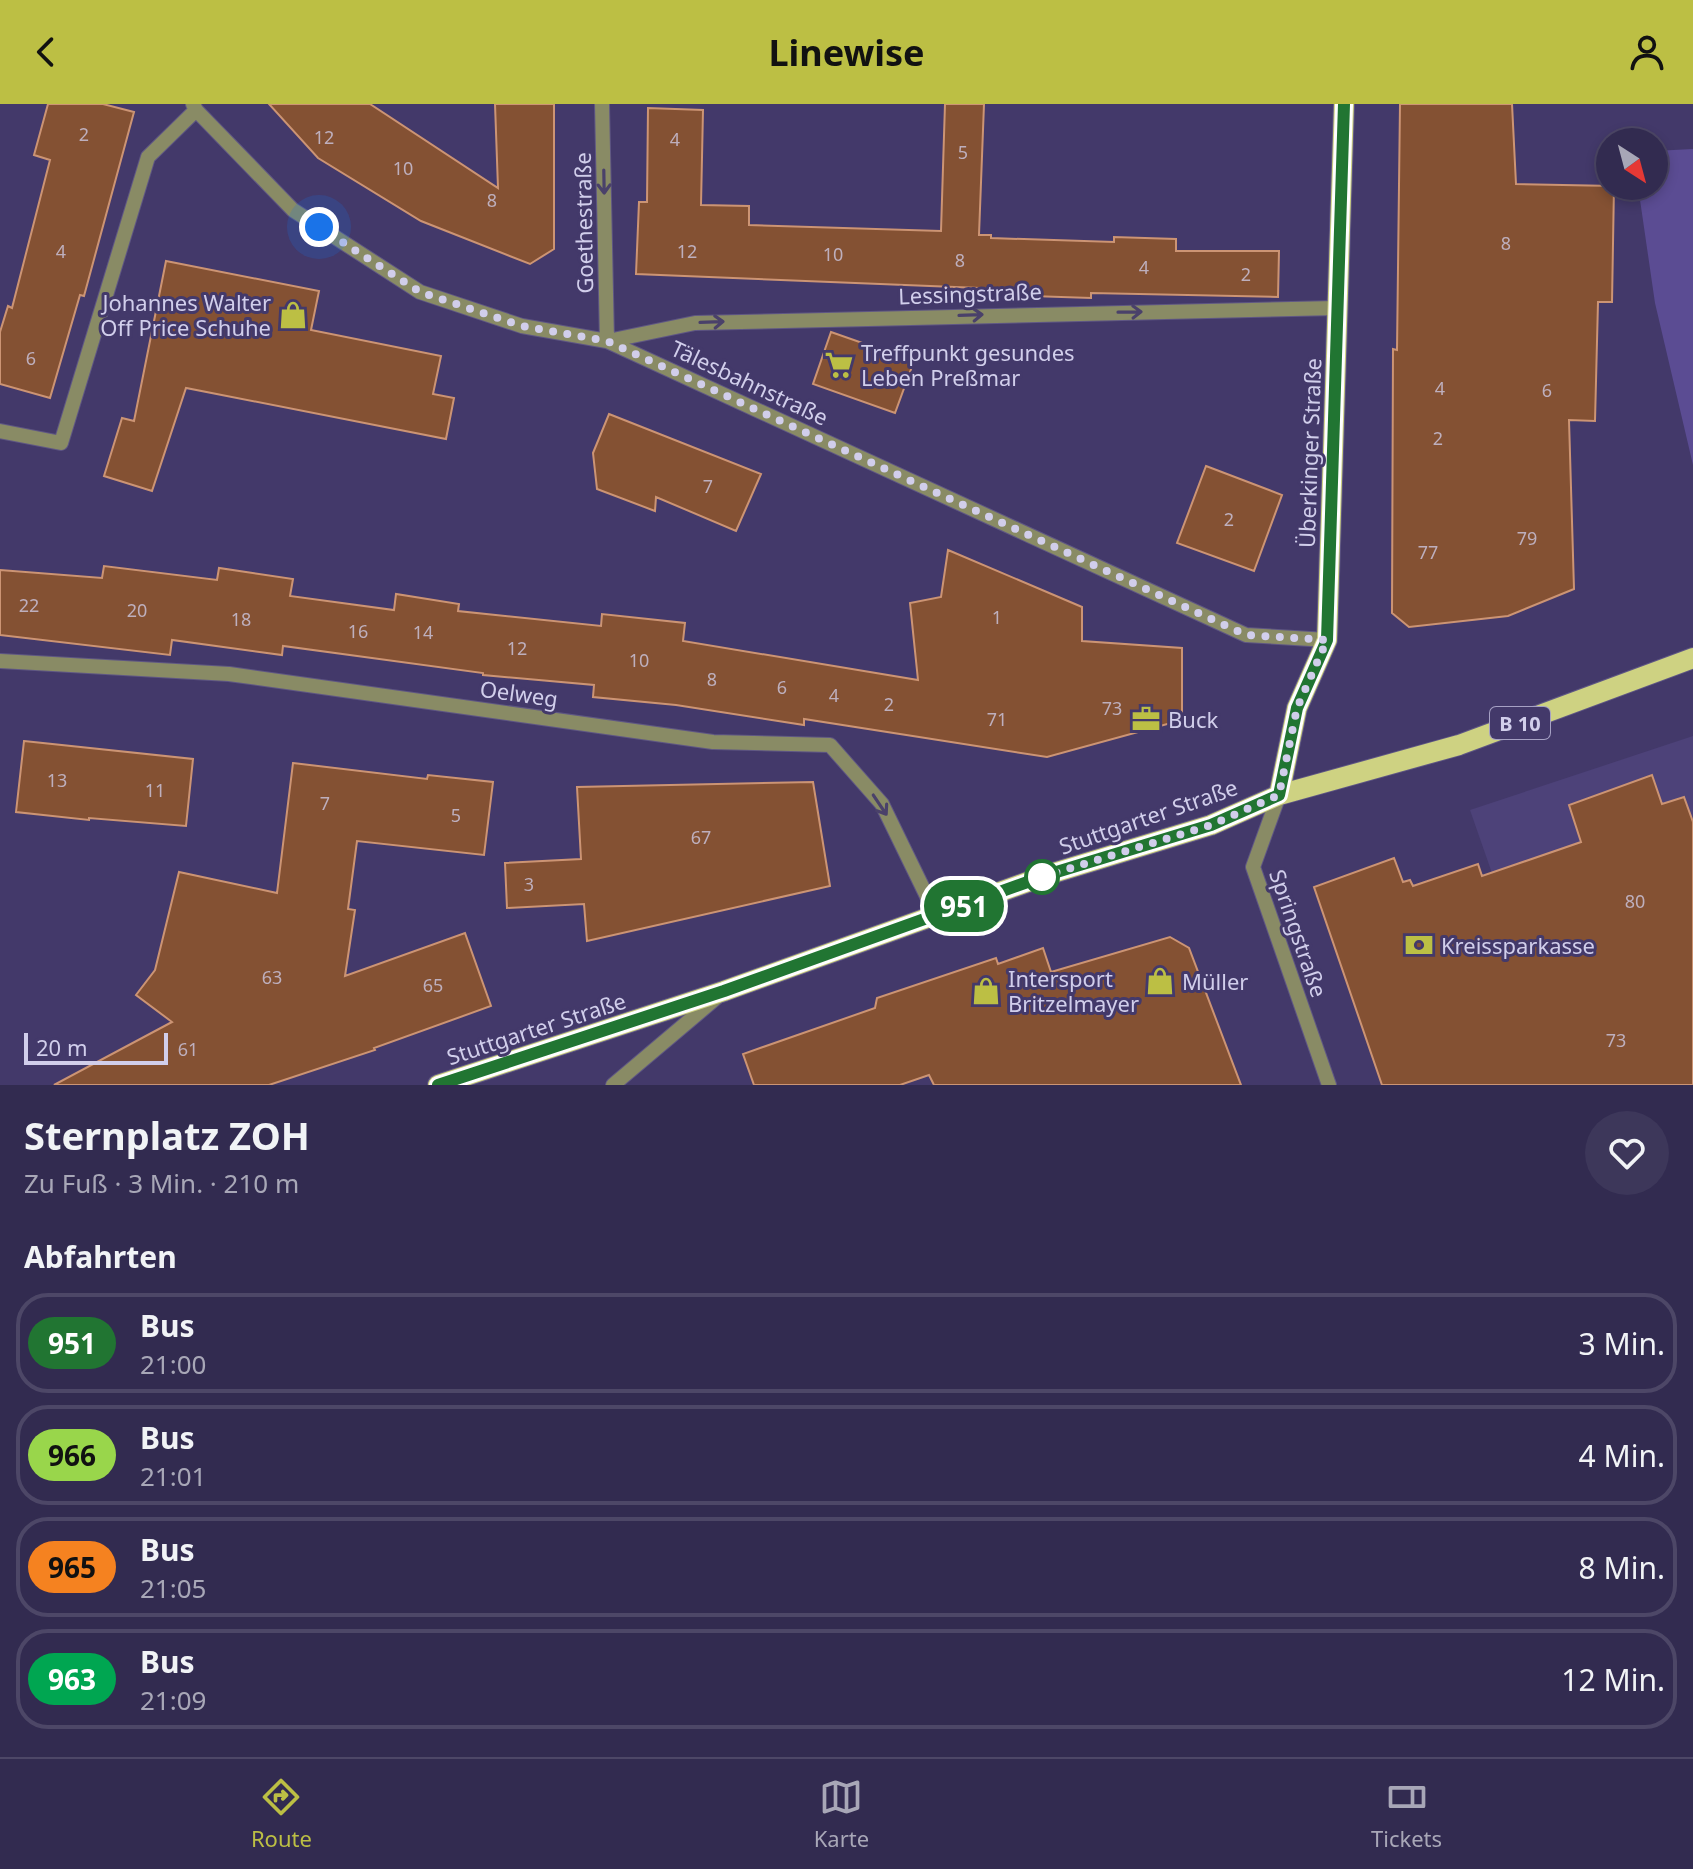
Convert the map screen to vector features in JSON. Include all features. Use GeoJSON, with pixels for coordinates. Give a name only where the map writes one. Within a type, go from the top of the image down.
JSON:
{"type":"FeatureCollection","features":[{"type":"Feature","properties":{"kind":"main road","name":"Überkinger Straße"},"geometry":{"type":"LineString","coordinates":[[1279,795],[1297,708],[1327,640],[1344,104]]}},
{"type":"Feature","properties":{"kind":"main road","name":"Stuttgarter Straße"},"geometry":{"type":"LineString","coordinates":[[438,1085],[724,991],[1050,874],[1211,825],[1279,795],[1459,745],[1693,658]]}},
{"type":"Feature","properties":{"kind":"street","name":"Goethestraße"},"geometry":{"type":"LineString","coordinates":[[602,104],[607,341]]}},
{"type":"Feature","properties":{"kind":"street","name":"Tälesbahnstraße"},"geometry":{"type":"LineString","coordinates":[[195,107],[293,210],[420,292],[522,326],[607,341],[1246,635],[1327,640]]}},
{"type":"Feature","properties":{"kind":"street"},"geometry":{"type":"LineString","coordinates":[[0,431],[61,443],[148,157],[195,107]]}},
{"type":"Feature","properties":{"kind":"street","name":"Lessingstraße"},"geometry":{"type":"LineString","coordinates":[[607,341],[695,323],[1336,308]]}},
{"type":"Feature","properties":{"kind":"street","name":"Oelweg"},"geometry":{"type":"LineString","coordinates":[[0,661],[229,674],[713,742],[830,745],[882,804],[937,917]]}},
{"type":"Feature","properties":{"kind":"street","name":"Springstraße"},"geometry":{"type":"LineString","coordinates":[[1279,795],[1253,867],[1329,1085]]}},
{"type":"Feature","properties":{"kind":"street"},"geometry":{"type":"LineString","coordinates":[[613,1085],[724,991]]}},
{"type":"Feature","properties":{"kind":"shaded area"},"geometry":{"type":"Polygon","coordinates":[[[1693,149],[1693,465],[1655,303],[1640,200],[1668,200],[1668,150],[1693,149]]]}},
{"type":"Feature","properties":{"kind":"shaded area"},"geometry":{"type":"Polygon","coordinates":[[[1693,736],[1693,953],[1539,1008],[1470,810],[1693,736]]]}},
{"type":"Feature","properties":{"kind":"building"},"geometry":{"type":"Polygon","coordinates":[[[48,104],[103,104],[134,112],[84,296],[80,295],[50,398],[0,384],[0,332],[8,306],[12,308],[50,160],[34,155],[48,104]]]}},
{"type":"Feature","properties":{"kind":"building"},"geometry":{"type":"Polygon","coordinates":[[[269,104],[370,104],[498,188],[495,104],[554,104],[554,249],[530,264],[421,221],[318,158],[269,104]]]}},
{"type":"Feature","properties":{"kind":"building"},"geometry":{"type":"Polygon","coordinates":[[[945,104],[984,104],[979,235],[1114,242],[1114,237],[1176,239],[1176,251],[1279,251],[1278,297],[1091,293],[1091,298],[1004,295],[1004,289],[636,274],[639,202],[647,202],[648,108],[703,110],[701,205],[749,206],[749,225],[941,231],[945,104]]]}},
{"type":"Feature","properties":{"kind":"building"},"geometry":{"type":"Polygon","coordinates":[[[1400,104],[1512,104],[1516,184],[1596,186],[1596,200],[1614,200],[1612,302],[1598,302],[1595,421],[1569,420],[1574,589],[1508,616],[1409,627],[1392,613],[1393,349],[1397,350],[1400,104]]]}},
{"type":"Feature","properties":{"kind":"building"},"geometry":{"type":"Polygon","coordinates":[[[166,261],[319,291],[311,330],[441,356],[433,394],[454,398],[446,439],[186,388],[152,491],[104,476],[122,418],[134,421],[166,261]]]}},
{"type":"Feature","properties":{"kind":"building"},"geometry":{"type":"Polygon","coordinates":[[[831,332],[914,361],[895,413],[813,384],[831,332]]]}},
{"type":"Feature","properties":{"kind":"building"},"geometry":{"type":"Polygon","coordinates":[[[609,414],[761,474],[736,531],[656,497],[655,511],[597,489],[593,453],[609,414]]]}},
{"type":"Feature","properties":{"kind":"building"},"geometry":{"type":"Polygon","coordinates":[[[1206,466],[1282,495],[1254,571],[1177,543],[1206,466]]]}},
{"type":"Feature","properties":{"kind":"building"},"geometry":{"type":"Polygon","coordinates":[[[948,550],[1082,607],[1082,641],[1182,648],[1182,720],[1047,757],[804,719],[804,725],[676,705],[593,697],[594,685],[483,675],[283,646],[282,655],[172,640],[170,655],[0,635],[0,570],[102,578],[104,566],[217,580],[219,568],[293,579],[290,596],[394,610],[396,594],[459,604],[458,611],[601,626],[602,614],[685,623],[683,641],[918,680],[910,603],[941,597],[948,550]]]}},
{"type":"Feature","properties":{"kind":"building"},"geometry":{"type":"Polygon","coordinates":[[[24,741],[193,759],[186,826],[16,812],[24,741]]]}},
{"type":"Feature","properties":{"kind":"building"},"geometry":{"type":"Polygon","coordinates":[[[293,763],[427,779],[428,775],[493,782],[484,855],[357,841],[348,909],[355,910],[345,976],[465,933],[491,1006],[375,1050],[269,1085],[54,1085],[172,1022],[136,995],[155,970],[179,872],[277,893],[293,763]]]}},
{"type":"Feature","properties":{"kind":"building"},"geometry":{"type":"Polygon","coordinates":[[[1652,775],[1662,804],[1684,797],[1693,822],[1693,1085],[1382,1085],[1314,887],[1394,858],[1403,882],[1410,880],[1413,886],[1478,864],[1482,876],[1581,842],[1569,805],[1652,775]]]}},
{"type":"Feature","properties":{"kind":"building"},"geometry":{"type":"Polygon","coordinates":[[[813,782],[830,886],[587,941],[584,904],[507,908],[505,863],[581,859],[577,787],[813,782]]]}},
{"type":"Feature","properties":{"kind":"building"},"geometry":{"type":"Polygon","coordinates":[[[1170,937],[1189,948],[1241,1085],[934,1085],[929,1075],[900,1085],[754,1085],[743,1054],[875,1008],[877,998],[996,958],[998,964],[1043,948],[1051,972],[1170,937]]]}},
{"type":"Feature","properties":{"kind":"bus line","name":"951"},"geometry":{"type":"LineString","coordinates":[[438,1085],[724,991],[1050,874],[1211,825],[1279,795],[1297,708],[1327,640],[1344,104]]}},
{"type":"Feature","properties":{"kind":"place","name":"Johannes Walter Off Price Schuhe"},"geometry":{"type":"Point","coordinates":[293,315]}},
{"type":"Feature","properties":{"kind":"place","name":"Treffpunkt gesundes Leben Preßmar"},"geometry":{"type":"Point","coordinates":[839,365]}},
{"type":"Feature","properties":{"kind":"place","name":"Buck"},"geometry":{"type":"Point","coordinates":[1146,719]}},
{"type":"Feature","properties":{"kind":"place","name":"Kreissparkasse"},"geometry":{"type":"Point","coordinates":[1419,945]}},
{"type":"Feature","properties":{"kind":"place","name":"Müller"},"geometry":{"type":"Point","coordinates":[1160,981]}},
{"type":"Feature","properties":{"kind":"place","name":"Intersport Britzelmayer"},"geometry":{"type":"Point","coordinates":[986,991]}},
{"type":"Feature","properties":{"kind":"route"},"geometry":{"type":"LineString","coordinates":[[319,227],[420,292],[522,326],[607,341],[1246,635],[1327,640],[1297,708],[1279,795],[1211,825],[1042,877]]}}]}
